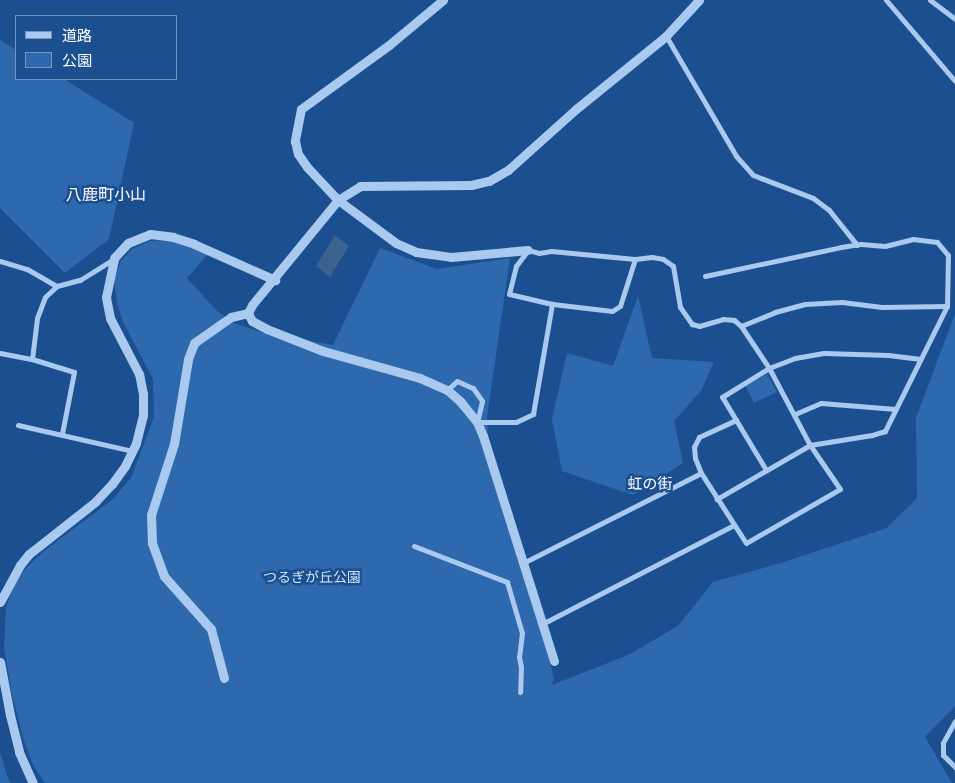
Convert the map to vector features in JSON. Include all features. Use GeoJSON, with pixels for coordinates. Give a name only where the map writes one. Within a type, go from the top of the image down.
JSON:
{"type":"FeatureCollection","features":[{"type":"Feature","properties":{"kind":"street"},"geometry":{"type":"LineString","coordinates":[[443,0],[389,45],[301,109],[294,141],[298,154],[307,167],[338,200],[396,243],[416,252],[451,256],[528,250],[539,253],[551,251],[635,259],[652,257],[663,259],[673,266],[680,307],[692,324],[699,326],[723,319],[734,320],[741,326],[769,368],[810,445],[840,489],[746,543],[701,473],[695,458],[694,447],[699,437],[736,420]]}},
{"type":"Feature","properties":{"kind":"street"},"geometry":{"type":"LineString","coordinates":[[248,313],[252,305],[275,280],[338,200],[360,186],[471,185],[489,181],[508,170],[581,104],[666,36],[699,0]]}},
{"type":"Feature","properties":{"kind":"street"},"geometry":{"type":"LineString","coordinates":[[886,0],[955,81]]}},
{"type":"Feature","properties":{"kind":"street"},"geometry":{"type":"LineString","coordinates":[[930,0],[955,19]]}},
{"type":"Feature","properties":{"kind":"street"},"geometry":{"type":"LineString","coordinates":[[666,36],[736,156],[753,175],[813,198],[829,210],[857,245]]}},
{"type":"Feature","properties":{"kind":"street"},"geometry":{"type":"LineString","coordinates":[[32,359],[37,318],[45,297],[57,286],[80,280],[114,258],[128,243],[150,234],[173,237],[194,244],[275,280]]}},
{"type":"Feature","properties":{"kind":"street"},"geometry":{"type":"LineString","coordinates":[[705,276],[857,245],[885,246],[913,239],[937,242],[948,255],[947,306],[885,431],[872,435],[810,445],[717,499]]}},
{"type":"Feature","properties":{"kind":"street"},"geometry":{"type":"LineString","coordinates":[[528,250],[516,266],[509,294],[552,304],[612,311],[620,306],[635,259]]}},
{"type":"Feature","properties":{"kind":"street"},"geometry":{"type":"LineString","coordinates":[[0,602],[9,582],[29,554],[95,502],[125,466],[132,451],[143,415],[143,394],[139,374],[109,311],[106,297],[114,258]]}},
{"type":"Feature","properties":{"kind":"street"},"geometry":{"type":"LineString","coordinates":[[0,261],[27,269],[57,286]]}},
{"type":"Feature","properties":{"kind":"street"},"geometry":{"type":"LineString","coordinates":[[741,326],[775,312],[805,304],[842,302],[882,307],[947,306]]}},
{"type":"Feature","properties":{"kind":"street"},"geometry":{"type":"LineString","coordinates":[[477,422],[516,422],[533,414],[552,304]]}},
{"type":"Feature","properties":{"kind":"street"},"geometry":{"type":"LineString","coordinates":[[248,313],[252,321],[290,339],[323,351],[420,378],[448,390],[461,402],[477,422],[554,661]]}},
{"type":"Feature","properties":{"kind":"street"},"geometry":{"type":"LineString","coordinates":[[224,678],[211,629],[164,576],[152,543],[151,515],[174,444],[188,359],[194,343],[231,316],[248,313]]}},
{"type":"Feature","properties":{"kind":"street"},"geometry":{"type":"LineString","coordinates":[[0,353],[32,359],[74,372],[62,434]]}},
{"type":"Feature","properties":{"kind":"street"},"geometry":{"type":"LineString","coordinates":[[766,470],[722,397],[769,368],[795,358],[824,353],[888,355],[921,359]]}},
{"type":"Feature","properties":{"kind":"street"},"geometry":{"type":"LineString","coordinates":[[448,390],[457,381],[473,388],[482,401],[477,422]]}},
{"type":"Feature","properties":{"kind":"street"},"geometry":{"type":"LineString","coordinates":[[794,414],[821,403],[896,409]]}},
{"type":"Feature","properties":{"kind":"street"},"geometry":{"type":"LineString","coordinates":[[18,425],[132,451]]}},
{"type":"Feature","properties":{"kind":"street"},"geometry":{"type":"LineString","coordinates":[[523,563],[701,473]]}},
{"type":"Feature","properties":{"kind":"street"},"geometry":{"type":"LineString","coordinates":[[542,624],[734,525]]}},
{"type":"Feature","properties":{"kind":"street"},"geometry":{"type":"LineString","coordinates":[[414,546],[507,582],[522,633],[519,657],[521,667],[520,692]]}},
{"type":"Feature","properties":{"kind":"street"},"geometry":{"type":"LineString","coordinates":[[0,662],[12,724],[20,752],[33,783]]}},
{"type":"Feature","properties":{"kind":"street"},"geometry":{"type":"LineString","coordinates":[[955,721],[948,730],[943,755],[955,766]]}},
{"type":"Feature","properties":{"kind":"green space"},"geometry":{"type":"Polygon","coordinates":[[[0,40],[15,49],[15,80],[66,80],[134,123],[109,239],[65,273],[0,208],[0,40]]]}},
{"type":"Feature","properties":{"kind":"green space","name":"つるぎが丘公園"},"geometry":{"type":"Polygon","coordinates":[[[172,240],[208,254],[187,278],[217,311],[234,323],[261,332],[333,345],[380,248],[437,269],[510,258],[487,417],[488,438],[554,678],[552,685],[628,655],[678,626],[713,582],[781,563],[887,528],[917,498],[916,418],[955,314],[955,706],[925,737],[952,783],[45,783],[33,765],[23,738],[12,694],[4,649],[6,608],[12,590],[23,571],[44,551],[112,500],[131,478],[154,417],[153,379],[124,324],[117,303],[114,280],[121,261],[132,249],[150,241],[172,240]]]}},
{"type":"Feature","properties":{"kind":"green space"},"geometry":{"type":"Polygon","coordinates":[[[638,296],[652,358],[714,362],[701,391],[674,421],[683,463],[633,495],[562,471],[552,419],[567,353],[613,366],[638,296]]]}},
{"type":"Feature","properties":{"kind":"green space"},"geometry":{"type":"Polygon","coordinates":[[[767,374],[777,392],[754,403],[745,385],[767,374]]]}},
{"type":"Feature","properties":{"kind":"green space"},"geometry":{"type":"Polygon","coordinates":[[[0,752],[9,781],[11,783],[0,783],[0,752]]]}},
{"type":"Feature","properties":{"kind":"shaded area"},"geometry":{"type":"Polygon","coordinates":[[[335,235],[349,246],[330,277],[316,266],[335,235]]]}},
{"type":"Feature","properties":{"kind":"district","name":"八鹿町小山"},"geometry":{"type":"Point","coordinates":[106,195]}},
{"type":"Feature","properties":{"kind":"district","name":"虹の街"},"geometry":{"type":"Point","coordinates":[650,485]}}]}
